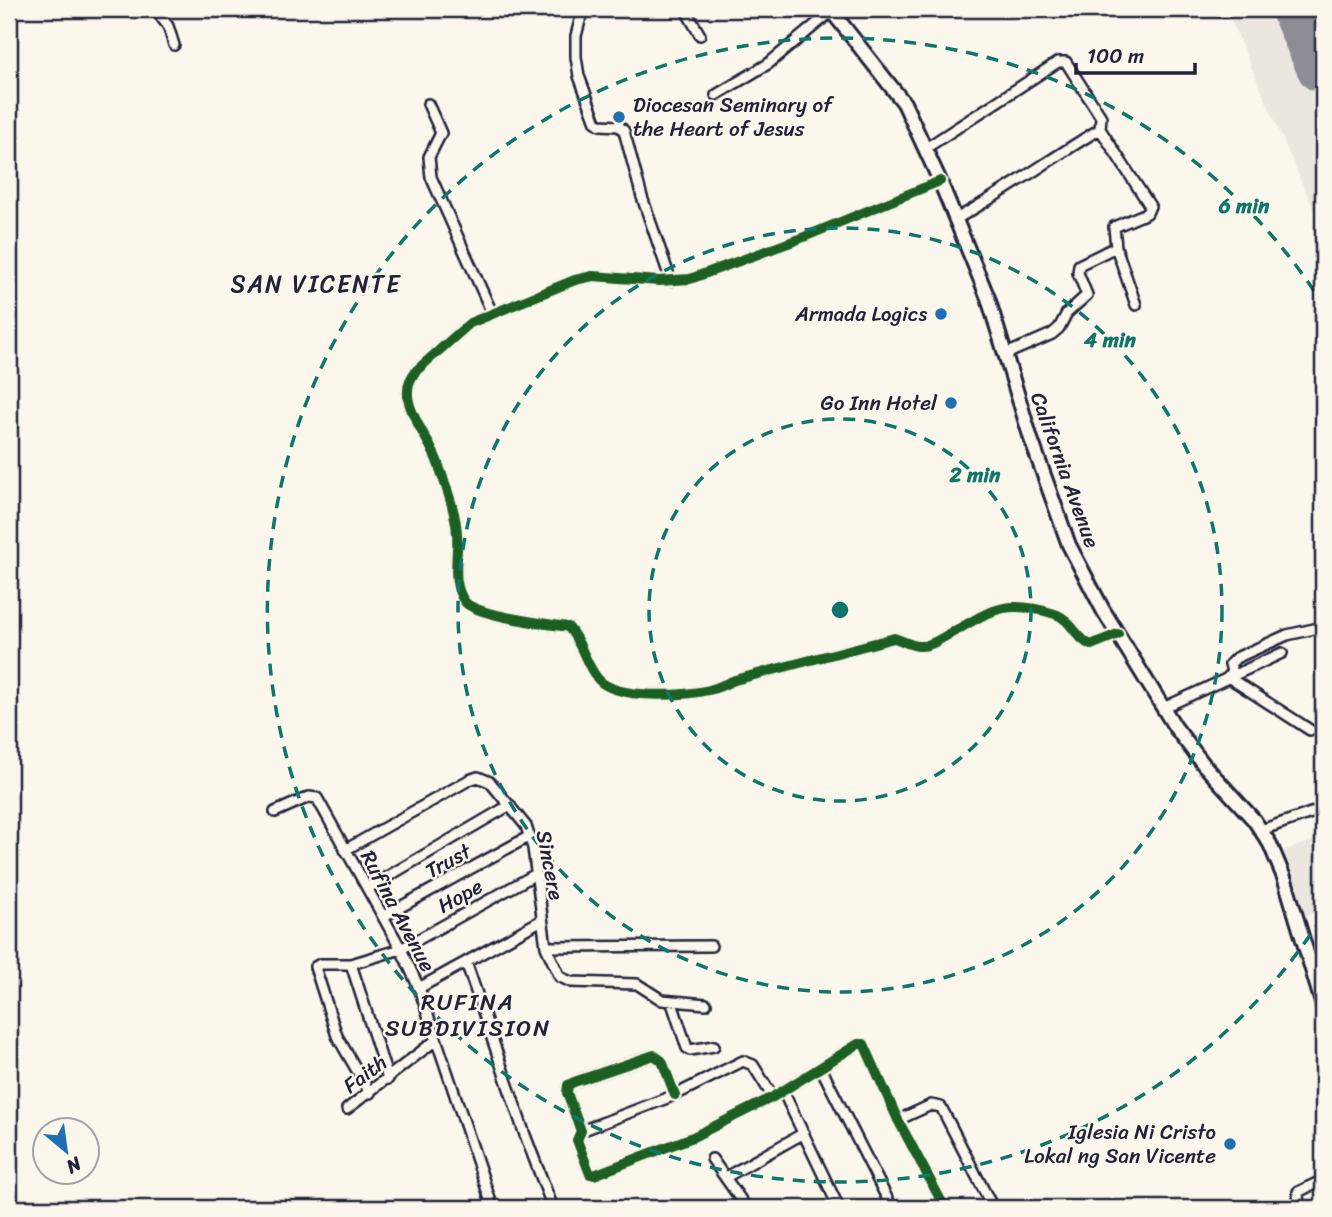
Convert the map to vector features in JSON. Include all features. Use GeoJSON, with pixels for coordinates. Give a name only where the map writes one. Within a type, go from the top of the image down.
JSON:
{"type":"FeatureCollection","features":[{"type":"Feature","properties":{"kind":"street"},"geometry":{"type":"LineString","coordinates":[[155,9],[168,26],[174,45]]}},
{"type":"Feature","properties":{"kind":"street"},"geometry":{"type":"LineString","coordinates":[[583,9],[576,36],[579,76],[596,122],[600,125],[619,126],[624,131],[642,197],[671,281]]}},
{"type":"Feature","properties":{"kind":"street"},"geometry":{"type":"LineString","coordinates":[[685,9],[700,35]]}},
{"type":"Feature","properties":{"kind":"street"},"geometry":{"type":"LineString","coordinates":[[1208,9],[1226,12]]}},
{"type":"Feature","properties":{"kind":"street"},"geometry":{"type":"LineString","coordinates":[[716,95],[768,64],[832,10]]}},
{"type":"Feature","properties":{"kind":"street","name":"California Avenue"},"geometry":{"type":"LineString","coordinates":[[832,10],[900,97],[926,148],[988,298],[1031,439],[1069,545],[1163,708],[1189,746],[1270,844],[1285,880],[1323,1006]]}},
{"type":"Feature","properties":{"kind":"street"},"geometry":{"type":"LineString","coordinates":[[926,148],[1063,61],[1072,66],[1101,117],[1100,129],[1150,206],[1147,213],[1114,227],[1116,247],[1136,305]]}},
{"type":"Feature","properties":{"kind":"street"},"geometry":{"type":"LineString","coordinates":[[428,104],[441,132],[429,157],[431,177],[492,313]]}},
{"type":"Feature","properties":{"kind":"street"},"geometry":{"type":"LineString","coordinates":[[956,219],[1024,179],[1100,129]]}},
{"type":"Feature","properties":{"kind":"street"},"geometry":{"type":"LineString","coordinates":[[940,181],[707,274],[671,281],[606,276],[582,278],[470,323],[411,376],[406,392],[408,406],[438,463],[451,508],[457,532],[458,586],[467,605],[480,610],[510,618],[568,627],[596,678],[607,688],[617,691],[659,694],[710,690],[735,680],[894,638],[919,646],[932,644],[981,614],[1003,607],[1021,607],[1056,614],[1066,620],[1085,643],[1091,645],[1118,634]]}},
{"type":"Feature","properties":{"kind":"street"},"geometry":{"type":"LineString","coordinates":[[1006,354],[1052,334],[1059,328],[1067,313],[1087,295],[1078,273],[1079,265],[1116,247]]}},
{"type":"Feature","properties":{"kind":"street"},"geometry":{"type":"LineString","coordinates":[[1231,676],[1230,664],[1236,657],[1287,635],[1323,627]]}},
{"type":"Feature","properties":{"kind":"street"},"geometry":{"type":"LineString","coordinates":[[1163,708],[1283,653]]}},
{"type":"Feature","properties":{"kind":"street"},"geometry":{"type":"LineString","coordinates":[[1231,676],[1310,730]]}},
{"type":"Feature","properties":{"kind":"street","name":"Sincere"},"geometry":{"type":"LineString","coordinates":[[345,850],[478,776],[490,782],[510,805],[530,836],[546,947],[560,976],[567,981],[637,984],[662,1000],[706,1004]]}},
{"type":"Feature","properties":{"kind":"street","name":"Rufina Avenue"},"geometry":{"type":"LineString","coordinates":[[275,811],[309,797],[317,797],[384,916],[419,988],[493,1208]]}},
{"type":"Feature","properties":{"kind":"street"},"geometry":{"type":"LineString","coordinates":[[368,888],[510,805]]}},
{"type":"Feature","properties":{"kind":"street"},"geometry":{"type":"LineString","coordinates":[[1261,830],[1323,809]]}},
{"type":"Feature","properties":{"kind":"street","name":"Trust"},"geometry":{"type":"LineString","coordinates":[[384,916],[530,836]]}},
{"type":"Feature","properties":{"kind":"street","name":"Hope"},"geometry":{"type":"LineString","coordinates":[[370,1093],[337,1036],[315,967],[320,964],[351,964],[401,949],[536,874]]}},
{"type":"Feature","properties":{"kind":"street"},"geometry":{"type":"LineString","coordinates":[[419,988],[542,920]]}},
{"type":"Feature","properties":{"kind":"street"},"geometry":{"type":"LineString","coordinates":[[546,947],[711,946]]}},
{"type":"Feature","properties":{"kind":"street"},"geometry":{"type":"LineString","coordinates":[[466,962],[553,1208]]}},
{"type":"Feature","properties":{"kind":"street"},"geometry":{"type":"LineString","coordinates":[[351,964],[388,1079]]}},
{"type":"Feature","properties":{"kind":"street"},"geometry":{"type":"LineString","coordinates":[[673,1003],[687,1048],[690,1050],[714,1046]]}},
{"type":"Feature","properties":{"kind":"street","name":"Faith"},"geometry":{"type":"LineString","coordinates":[[346,1109],[436,1040]]}},
{"type":"Feature","properties":{"kind":"street"},"geometry":{"type":"LineString","coordinates":[[675,1095],[662,1060],[654,1055],[568,1086],[567,1093],[581,1130],[577,1140],[588,1171],[594,1175],[693,1137],[773,1097],[858,1044],[864,1044],[898,1120],[945,1208]]}},
{"type":"Feature","properties":{"kind":"street"},"geometry":{"type":"LineString","coordinates":[[581,1130],[675,1095],[743,1061],[753,1065],[773,1097]]}},
{"type":"Feature","properties":{"kind":"street"},"geometry":{"type":"LineString","coordinates":[[821,1068],[892,1208]]}},
{"type":"Feature","properties":{"kind":"street"},"geometry":{"type":"LineString","coordinates":[[783,1091],[839,1208]]}},
{"type":"Feature","properties":{"kind":"street"},"geometry":{"type":"LineString","coordinates":[[898,1120],[932,1105],[941,1107],[993,1208]]}},
{"type":"Feature","properties":{"kind":"street"},"geometry":{"type":"LineString","coordinates":[[726,1177],[804,1133]]}},
{"type":"Feature","properties":{"kind":"street"},"geometry":{"type":"LineString","coordinates":[[712,1159],[746,1207]]}},
{"type":"Feature","properties":{"kind":"street"},"geometry":{"type":"LineString","coordinates":[[1299,1208],[1297,1193],[1323,1180]]}},
{"type":"Feature","properties":{"kind":"shaded area"},"geometry":{"type":"Polygon","coordinates":[[[1226,9],[1323,9],[1323,231],[1226,9]]]}},
{"type":"Feature","properties":{"kind":"shaded area"},"geometry":{"type":"Polygon","coordinates":[[[1323,837],[1323,909],[1302,918],[1283,851],[1323,837]]]}},
{"type":"Feature","properties":{"kind":"runway"},"geometry":{"type":"LineString","coordinates":[[1298,9],[1323,66]]}},
{"type":"Feature","properties":{"kind":"cycle path"},"geometry":{"type":"LineString","coordinates":[[940,181],[799,239],[690,279],[659,281],[593,276],[575,280],[470,323],[417,370],[410,381],[408,393],[414,417],[434,454],[453,508],[457,534],[456,577],[460,594],[465,602],[483,611],[514,619],[568,627],[598,679],[619,690],[650,695],[709,690],[735,680],[894,638],[913,645],[926,646],[984,615],[1008,607],[1036,609],[1055,614],[1091,645],[1118,634]]}},
{"type":"Feature","properties":{"kind":"cycle path"},"geometry":{"type":"LineString","coordinates":[[675,1095],[662,1061],[654,1055],[568,1085],[567,1093],[581,1131],[577,1140],[590,1174],[594,1175],[693,1137],[773,1097],[858,1044],[864,1044],[898,1120],[945,1208]]}},
{"type":"Feature","properties":{"kind":"place","name":"Diocesan Seminary of the Heart of Jesus"},"geometry":{"type":"Point","coordinates":[619,117]}},
{"type":"Feature","properties":{"kind":"place","name":"Armada Logics"},"geometry":{"type":"Point","coordinates":[941,314]}},
{"type":"Feature","properties":{"kind":"place","name":"Go Inn Hotel"},"geometry":{"type":"Point","coordinates":[951,403]}},
{"type":"Feature","properties":{"kind":"place","name":"Iglesia Ni Cristo Lokal ng San Vicente"},"geometry":{"type":"Point","coordinates":[1230,1144]}},
{"type":"Feature","properties":{"kind":"district","name":"SAN VICENTE"},"geometry":{"type":"Point","coordinates":[316,284]}},
{"type":"Feature","properties":{"kind":"district","name":"RUFINA SUBDIVISION"},"geometry":{"type":"Point","coordinates":[468,1015]}}]}
